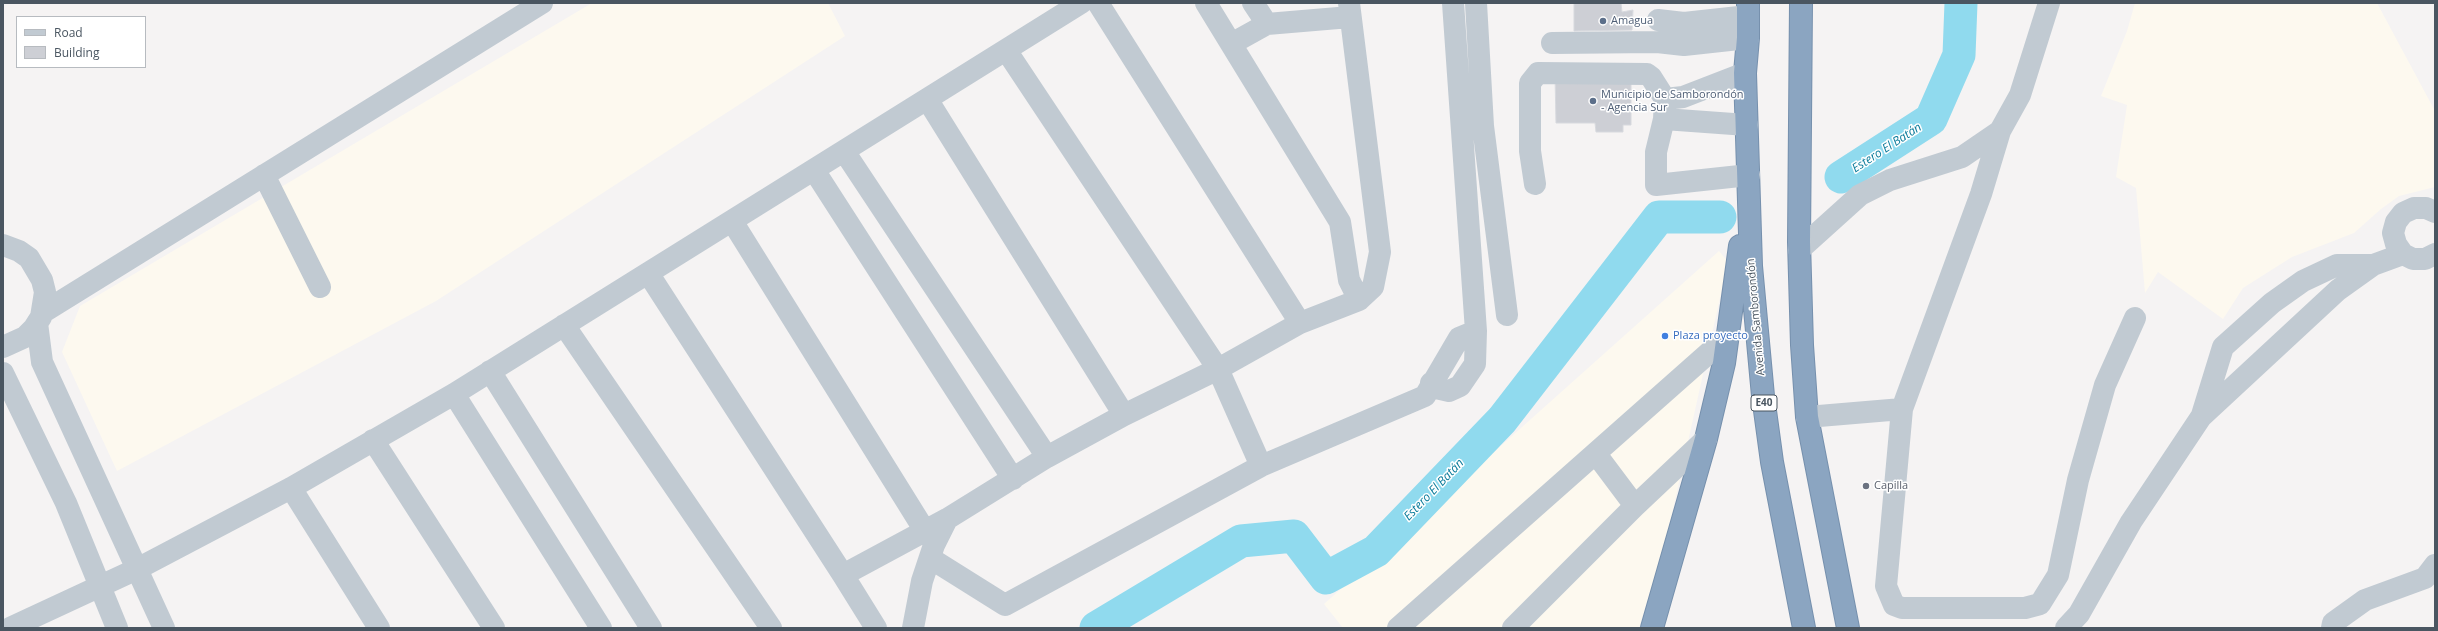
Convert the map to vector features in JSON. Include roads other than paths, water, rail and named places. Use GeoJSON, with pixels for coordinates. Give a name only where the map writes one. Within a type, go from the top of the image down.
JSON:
{"type":"FeatureCollection","features":[{"type":"Feature","properties":{"kind":"highway"},"geometry":{"type":"LineString","coordinates":[[1801,3],[1799,250],[1802,345],[1807,417],[1848,628]]}},
{"type":"Feature","properties":{"kind":"highway","name":"Avenida Samborondón"},"geometry":{"type":"LineString","coordinates":[[1748,10],[1748,38],[1744,73],[1749,175],[1751,266],[1763,396],[1772,462],[1804,628]]}},
{"type":"Feature","properties":{"kind":"highway"},"geometry":{"type":"LineString","coordinates":[[1652,628],[1706,439],[1729,335],[1749,175]]}},
{"type":"Feature","properties":{"kind":"street"},"geometry":{"type":"LineString","coordinates":[[3,347],[25,337],[39,318],[264,175],[542,3]]}},
{"type":"Feature","properties":{"kind":"street"},"geometry":{"type":"LineString","coordinates":[[10,628],[137,569],[291,488],[454,394],[1081,3]]}},
{"type":"Feature","properties":{"kind":"street"},"geometry":{"type":"LineString","coordinates":[[1098,3],[1300,324]]}},
{"type":"Feature","properties":{"kind":"street"},"geometry":{"type":"LineString","coordinates":[[1206,3],[1340,222],[1349,280],[1359,300]]}},
{"type":"Feature","properties":{"kind":"street"},"geometry":{"type":"LineString","coordinates":[[1253,3],[1267,24]]}},
{"type":"Feature","properties":{"kind":"street"},"geometry":{"type":"LineString","coordinates":[[930,558],[1005,605],[1261,466],[1425,396],[1431,383],[1436,388],[1449,391],[1460,386],[1475,364],[1476,331],[1453,3]]}},
{"type":"Feature","properties":{"kind":"street"},"geometry":{"type":"LineString","coordinates":[[1476,3],[1483,126],[1507,315]]}},
{"type":"Feature","properties":{"kind":"street"},"geometry":{"type":"LineString","coordinates":[[2048,3],[2020,95],[2000,131],[1978,201],[1902,409],[1886,586],[1894,605],[1902,608],[2025,608],[2040,604],[2058,575],[2078,480],[2105,385],[2135,318]]}},
{"type":"Feature","properties":{"kind":"street"},"geometry":{"type":"LineString","coordinates":[[844,575],[947,519],[1048,456],[1124,415],[1218,369],[1300,324],[1359,300],[1373,287],[1380,252],[1350,10],[1267,24],[1231,44]]}},
{"type":"Feature","properties":{"kind":"street"},"geometry":{"type":"LineString","coordinates":[[1657,42],[1658,12],[1684,22],[1748,10]]}},
{"type":"Feature","properties":{"kind":"street"},"geometry":{"type":"LineString","coordinates":[[1552,43],[1657,42],[1684,46],[1748,38]]}},
{"type":"Feature","properties":{"kind":"street"},"geometry":{"type":"LineString","coordinates":[[1006,50],[1218,369],[1261,466]]}},
{"type":"Feature","properties":{"kind":"street"},"geometry":{"type":"LineString","coordinates":[[1535,184],[1530,151],[1530,83],[1538,73],[1647,74],[1665,109],[1656,152],[1656,185],[1749,175]]}},
{"type":"Feature","properties":{"kind":"street"},"geometry":{"type":"LineString","coordinates":[[1665,109],[1683,97],[1744,73]]}},
{"type":"Feature","properties":{"kind":"street"},"geometry":{"type":"LineString","coordinates":[[927,99],[1124,415]]}},
{"type":"Feature","properties":{"kind":"street"},"geometry":{"type":"LineString","coordinates":[[1665,109],[1747,125]]}},
{"type":"Feature","properties":{"kind":"street"},"geometry":{"type":"LineString","coordinates":[[1799,250],[1860,195],[1890,180],[1962,157],[2000,131]]}},
{"type":"Feature","properties":{"kind":"street"},"geometry":{"type":"LineString","coordinates":[[844,151],[1048,456]]}},
{"type":"Feature","properties":{"kind":"street"},"geometry":{"type":"LineString","coordinates":[[814,170],[1013,479]]}},
{"type":"Feature","properties":{"kind":"street"},"geometry":{"type":"LineString","coordinates":[[264,175],[320,287]]}},
{"type":"Feature","properties":{"kind":"street"},"geometry":{"type":"LineString","coordinates":[[2435,212],[2426,208],[2414,208],[2403,212],[2396,222],[2393,233],[2396,244],[2403,254],[2413,259],[2425,259],[2435,254]]}},
{"type":"Feature","properties":{"kind":"street"},"geometry":{"type":"LineString","coordinates":[[732,221],[925,531]]}},
{"type":"Feature","properties":{"kind":"street"},"geometry":{"type":"LineString","coordinates":[[3,245],[19,251],[37,268],[45,292],[39,318],[42,362],[157,616],[164,628]]}},
{"type":"Feature","properties":{"kind":"street"},"geometry":{"type":"LineString","coordinates":[[2066,628],[2079,614],[2132,522],[2201,417],[2338,290],[2373,265],[2403,254]]}},
{"type":"Feature","properties":{"kind":"street"},"geometry":{"type":"LineString","coordinates":[[2201,417],[2223,347],[2272,303],[2303,281],[2337,265],[2373,265]]}},
{"type":"Feature","properties":{"kind":"street"},"geometry":{"type":"LineString","coordinates":[[648,273],[844,575],[876,628]]}},
{"type":"Feature","properties":{"kind":"street"},"geometry":{"type":"LineString","coordinates":[[564,325],[771,628]]}},
{"type":"Feature","properties":{"kind":"street"},"geometry":{"type":"LineString","coordinates":[[1398,628],[1729,335]]}},
{"type":"Feature","properties":{"kind":"street"},"geometry":{"type":"LineString","coordinates":[[490,372],[651,628]]}},
{"type":"Feature","properties":{"kind":"street"},"geometry":{"type":"LineString","coordinates":[[3,373],[66,503],[117,628]]}},
{"type":"Feature","properties":{"kind":"street"},"geometry":{"type":"LineString","coordinates":[[454,394],[601,628]]}},
{"type":"Feature","properties":{"kind":"street"},"geometry":{"type":"LineString","coordinates":[[1807,417],[1902,409]]}},
{"type":"Feature","properties":{"kind":"street"},"geometry":{"type":"LineString","coordinates":[[1514,628],[1635,506],[1706,439]]}},
{"type":"Feature","properties":{"kind":"street"},"geometry":{"type":"LineString","coordinates":[[373,440],[494,628]]}},
{"type":"Feature","properties":{"kind":"street"},"geometry":{"type":"LineString","coordinates":[[1596,454],[1635,506]]}},
{"type":"Feature","properties":{"kind":"street"},"geometry":{"type":"LineString","coordinates":[[291,488],[379,628]]}},
{"type":"Feature","properties":{"kind":"street"},"geometry":{"type":"LineString","coordinates":[[913,628],[922,581],[947,519]]}},
{"type":"Feature","properties":{"kind":"street"},"geometry":{"type":"LineString","coordinates":[[2332,628],[2333,623],[2365,600],[2425,578],[2435,566]]}},
{"type":"Feature","properties":{"kind":"waterway","name":"Estero El Batán"},"geometry":{"type":"LineString","coordinates":[[1841,177],[1931,119],[1959,55],[1961,3]]}},
{"type":"Feature","properties":{"kind":"waterway","name":"Estero El Batán"},"geometry":{"type":"LineString","coordinates":[[1096,628],[1241,541],[1294,536],[1326,578],[1376,551],[1502,420],[1659,217],[1720,217]]}},
{"type":"Feature","properties":{"kind":"place","name":"Amagua"},"geometry":{"type":"Point","coordinates":[1603,21]}},
{"type":"Feature","properties":{"kind":"place","name":"Municipio de Samborondón - Agencia Sur"},"geometry":{"type":"Point","coordinates":[1593,101]}},
{"type":"Feature","properties":{"kind":"place","name":"Plaza proyecto"},"geometry":{"type":"Point","coordinates":[1665,336]}},
{"type":"Feature","properties":{"kind":"place","name":"Capilla"},"geometry":{"type":"Point","coordinates":[1866,486]}}]}
